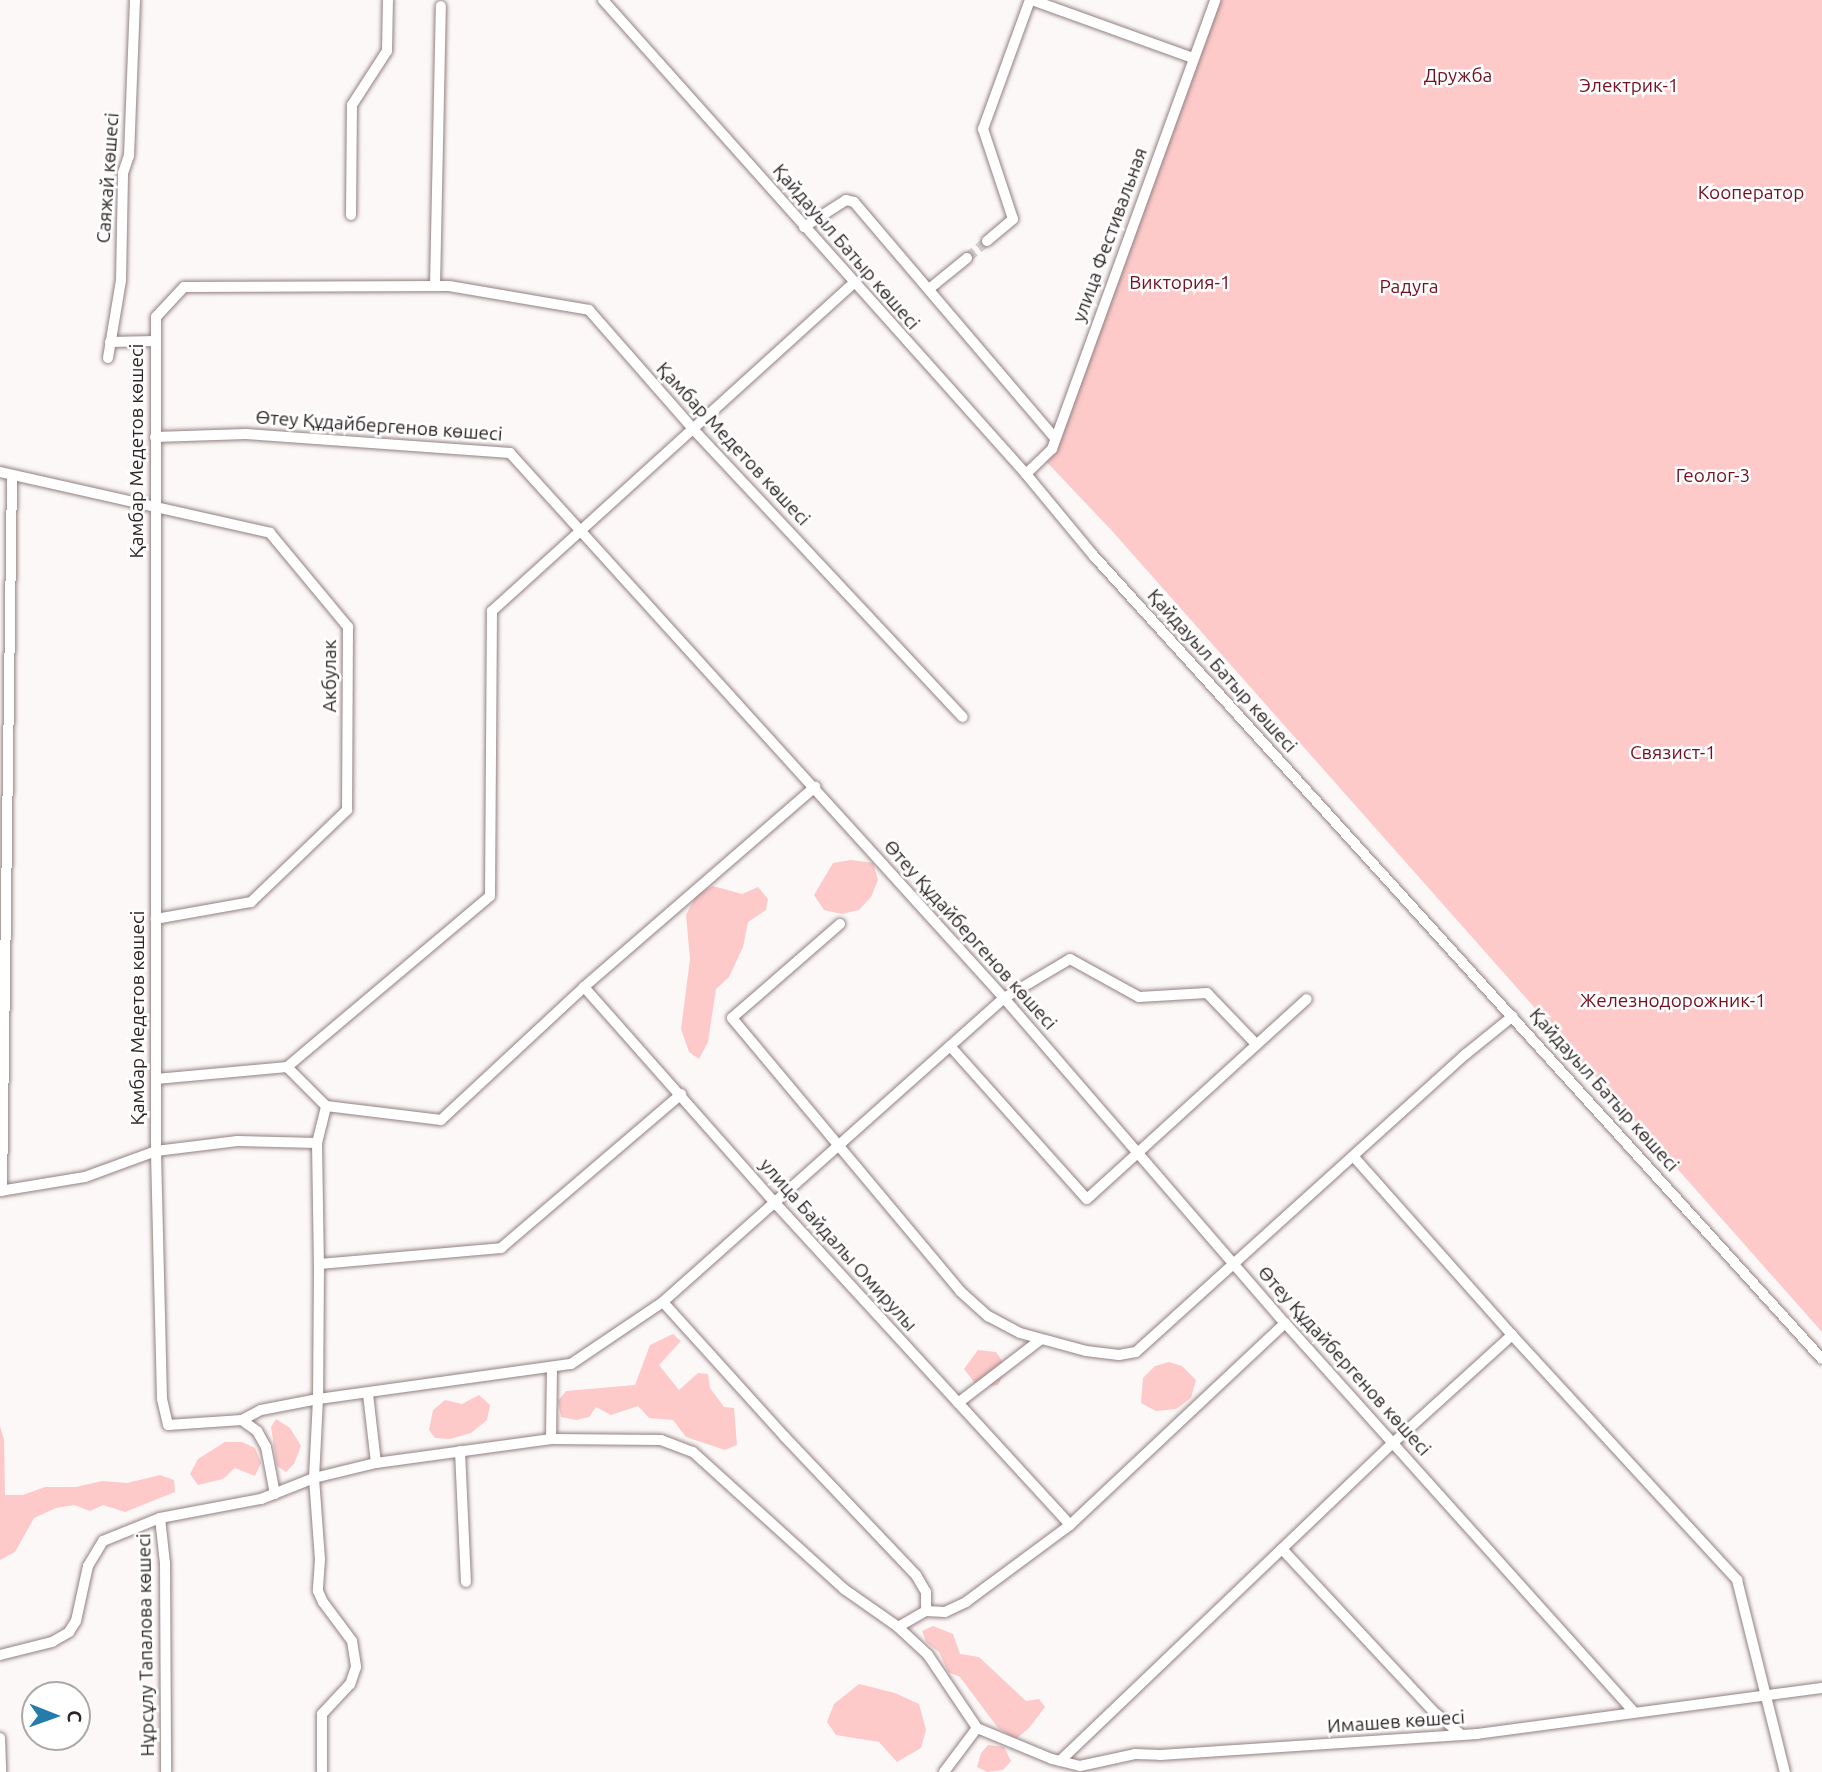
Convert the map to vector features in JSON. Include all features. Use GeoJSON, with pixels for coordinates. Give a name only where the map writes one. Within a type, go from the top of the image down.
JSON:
{"type":"FeatureCollection","features":[{"type":"Feature","properties":{"kind":"street","name":"Саяжай көшесі"},"geometry":{"type":"LineString","coordinates":[[107,358],[121,280],[122,173],[128,156],[135,0]]}},
{"type":"Feature","properties":{"kind":"street"},"geometry":{"type":"LineString","coordinates":[[351,215],[352,105],[387,51],[388,0]]}},
{"type":"Feature","properties":{"kind":"street","name":"Қайдауыл Батыр көшесі"},"geometry":{"type":"LineString","coordinates":[[603,0],[853,284],[1026,474],[1093,555],[1513,1016],[1818,1344],[1822,1359]]}},
{"type":"Feature","properties":{"kind":"street"},"geometry":{"type":"LineString","coordinates":[[987,241],[1013,219],[983,129],[1031,0],[1193,58]]}},
{"type":"Feature","properties":{"kind":"street","name":"улица Фестивальная"},"geometry":{"type":"LineString","coordinates":[[1026,474],[1052,449],[1214,0]]}},
{"type":"Feature","properties":{"kind":"street"},"geometry":{"type":"LineString","coordinates":[[435,286],[441,6]]}},
{"type":"Feature","properties":{"kind":"street"},"geometry":{"type":"LineString","coordinates":[[804,227],[846,201],[852,201],[1055,438]]}},
{"type":"Feature","properties":{"kind":"street"},"geometry":{"type":"LineString","coordinates":[[929,289],[967,258]]}},
{"type":"Feature","properties":{"kind":"street"},"geometry":{"type":"LineString","coordinates":[[156,1079],[287,1067],[490,896],[492,611],[853,284]]}},
{"type":"Feature","properties":{"kind":"street","name":"Қамбар Медетов көшесі"},"geometry":{"type":"LineString","coordinates":[[242,1420],[168,1425],[164,1414],[156,1151],[156,317],[184,288],[435,286],[589,310],[694,430],[963,717]]}},
{"type":"Feature","properties":{"kind":"street"},"geometry":{"type":"LineString","coordinates":[[110,342],[156,341]]}},
{"type":"Feature","properties":{"kind":"street","name":"Өтеу Құдайбергенов көшесі"},"geometry":{"type":"LineString","coordinates":[[155,437],[246,434],[510,453],[581,528],[1004,998],[1285,1323],[1634,1712]]}},
{"type":"Feature","properties":{"kind":"street","name":"Акбулак"},"geometry":{"type":"LineString","coordinates":[[0,472],[270,533],[348,627],[347,810],[251,902],[156,919]]}},
{"type":"Feature","properties":{"kind":"street"},"geometry":{"type":"LineString","coordinates":[[12,475],[1,1191],[85,1177],[156,1151],[237,1141],[317,1143]]}},
{"type":"Feature","properties":{"kind":"street"},"geometry":{"type":"LineString","coordinates":[[287,1067],[326,1106],[441,1120],[584,987],[815,787]]}},
{"type":"Feature","properties":{"kind":"street"},"geometry":{"type":"LineString","coordinates":[[840,924],[732,1018],[960,1291],[988,1316],[1040,1340],[1086,1352],[1119,1355],[1136,1352],[1466,1054],[1513,1016]]}},
{"type":"Feature","properties":{"kind":"street"},"geometry":{"type":"LineString","coordinates":[[275,1494],[266,1447],[257,1431],[242,1420],[261,1410],[318,1399],[552,1369],[572,1364],[663,1302],[1004,998],[1070,959],[1139,998],[1207,993],[1255,1043]]}},
{"type":"Feature","properties":{"kind":"street","name":"улица Байдалы Омирулы"},"geometry":{"type":"LineString","coordinates":[[584,987],[776,1204],[1070,1525]]}},
{"type":"Feature","properties":{"kind":"street"},"geometry":{"type":"LineString","coordinates":[[950,1046],[1087,1199],[1139,1154],[1255,1043],[1307,999]]}},
{"type":"Feature","properties":{"kind":"street"},"geometry":{"type":"LineString","coordinates":[[319,1264],[501,1248],[681,1094]]}},
{"type":"Feature","properties":{"kind":"street"},"geometry":{"type":"LineString","coordinates":[[322,1772],[322,1714],[350,1684],[356,1667],[352,1642],[318,1591],[320,1559],[314,1478],[318,1399],[317,1143],[326,1106]]}},
{"type":"Feature","properties":{"kind":"street"},"geometry":{"type":"LineString","coordinates":[[1354,1157],[1512,1335],[1737,1580],[1769,1695],[1785,1772]]}},
{"type":"Feature","properties":{"kind":"street"},"geometry":{"type":"LineString","coordinates":[[663,1302],[783,1436],[916,1575],[926,1592],[926,1611]]}},
{"type":"Feature","properties":{"kind":"street"},"geometry":{"type":"LineString","coordinates":[[898,1627],[926,1611],[945,1612],[966,1602],[1070,1525],[1285,1323]]}},
{"type":"Feature","properties":{"kind":"street"},"geometry":{"type":"LineString","coordinates":[[1060,1761],[1393,1443],[1512,1335]]}},
{"type":"Feature","properties":{"kind":"street"},"geometry":{"type":"LineString","coordinates":[[958,1403],[1040,1340]]}},
{"type":"Feature","properties":{"kind":"street"},"geometry":{"type":"LineString","coordinates":[[551,1439],[552,1369]]}},
{"type":"Feature","properties":{"kind":"street"},"geometry":{"type":"LineString","coordinates":[[368,1394],[376,1463]]}},
{"type":"Feature","properties":{"kind":"street"},"geometry":{"type":"LineString","coordinates":[[0,1655],[52,1642],[69,1632],[76,1621],[88,1566],[103,1541],[160,1518],[275,1494],[314,1478],[376,1463],[551,1439],[661,1440],[693,1452],[844,1589],[898,1627],[928,1655],[977,1728],[944,1772]]}},
{"type":"Feature","properties":{"kind":"street"},"geometry":{"type":"LineString","coordinates":[[460,1451],[466,1582]]}},
{"type":"Feature","properties":{"kind":"street","name":"Нұрсұлу Тапалова көшесі"},"geometry":{"type":"LineString","coordinates":[[160,1518],[165,1563],[166,1772]]}},
{"type":"Feature","properties":{"kind":"street"},"geometry":{"type":"LineString","coordinates":[[1282,1549],[1433,1711],[1460,1734]]}},
{"type":"Feature","properties":{"kind":"street","name":"Имашев көшесі"},"geometry":{"type":"LineString","coordinates":[[977,1728],[1060,1761],[1080,1766],[1135,1754],[1160,1755],[1477,1734],[1822,1688]]}},
{"type":"Feature","properties":{"kind":"street"},"geometry":{"type":"LineString","coordinates":[[0,1738],[1,1772]]}},
{"type":"Feature","properties":{"kind":"green space"},"geometry":{"type":"Polygon","coordinates":[[[1215,0],[1822,0],[1822,1332],[1113,532],[1043,458],[1052,449],[1215,0]]]}},
{"type":"Feature","properties":{"kind":"green space"},"geometry":{"type":"Polygon","coordinates":[[[851,860],[873,863],[878,880],[871,897],[859,910],[842,914],[824,910],[814,895],[833,863],[851,860]]]}},
{"type":"Feature","properties":{"kind":"green space"},"geometry":{"type":"Polygon","coordinates":[[[713,886],[742,894],[758,887],[768,899],[766,910],[748,922],[743,947],[729,977],[716,989],[708,1042],[699,1059],[689,1052],[681,1029],[690,959],[686,915],[697,894],[713,886]]]}},
{"type":"Feature","properties":{"kind":"green space"},"geometry":{"type":"Polygon","coordinates":[[[673,1334],[681,1341],[659,1365],[679,1390],[698,1373],[708,1374],[710,1388],[724,1407],[734,1408],[737,1445],[725,1450],[686,1437],[673,1420],[649,1418],[638,1406],[611,1415],[596,1407],[589,1417],[576,1420],[561,1417],[558,1401],[566,1391],[635,1385],[650,1345],[673,1334]]]}},
{"type":"Feature","properties":{"kind":"green space"},"geometry":{"type":"Polygon","coordinates":[[[978,1350],[996,1352],[1007,1368],[998,1385],[978,1387],[964,1369],[978,1350]]]}},
{"type":"Feature","properties":{"kind":"green space"},"geometry":{"type":"Polygon","coordinates":[[[1169,1362],[1182,1366],[1196,1380],[1191,1398],[1176,1409],[1156,1411],[1141,1403],[1143,1378],[1155,1366],[1169,1362]]]}},
{"type":"Feature","properties":{"kind":"green space"},"geometry":{"type":"Polygon","coordinates":[[[479,1395],[490,1405],[487,1420],[471,1433],[450,1439],[435,1438],[429,1430],[433,1410],[445,1400],[462,1404],[479,1395]]]}},
{"type":"Feature","properties":{"kind":"green space"},"geometry":{"type":"Polygon","coordinates":[[[276,1419],[290,1428],[301,1446],[294,1464],[286,1472],[277,1466],[271,1427],[276,1419]]]}},
{"type":"Feature","properties":{"kind":"green space"},"geometry":{"type":"Polygon","coordinates":[[[0,1426],[4,1440],[5,1495],[23,1495],[45,1487],[76,1487],[102,1481],[127,1483],[160,1475],[174,1480],[175,1492],[125,1512],[103,1505],[90,1511],[74,1505],[56,1508],[34,1518],[15,1552],[0,1560],[0,1426]]]}},
{"type":"Feature","properties":{"kind":"green space"},"geometry":{"type":"Polygon","coordinates":[[[225,1442],[242,1442],[255,1448],[261,1463],[255,1476],[235,1468],[223,1479],[198,1485],[190,1474],[198,1459],[225,1442]]]}},
{"type":"Feature","properties":{"kind":"green space"},"geometry":{"type":"Polygon","coordinates":[[[933,1626],[953,1634],[960,1654],[979,1657],[1026,1701],[1039,1699],[1045,1707],[1029,1728],[1016,1739],[998,1728],[960,1677],[948,1672],[939,1652],[926,1642],[922,1631],[933,1626]]]}},
{"type":"Feature","properties":{"kind":"green space"},"geometry":{"type":"Polygon","coordinates":[[[859,1684],[895,1693],[919,1704],[926,1730],[921,1748],[897,1762],[879,1742],[836,1735],[827,1722],[834,1704],[859,1684]]]}},
{"type":"Feature","properties":{"kind":"green space"},"geometry":{"type":"Polygon","coordinates":[[[988,1745],[1004,1747],[1011,1761],[1003,1770],[987,1772],[977,1767],[981,1753],[988,1745]]]}},
{"type":"Feature","properties":{"kind":"tunnel"},"geometry":{"type":"LineString","coordinates":[[967,258],[987,241]]}},
{"type":"Feature","properties":{"kind":"park label","name":"Дружба"},"geometry":{"type":"Point","coordinates":[1458,76]}},
{"type":"Feature","properties":{"kind":"park label","name":"Электрик-1"},"geometry":{"type":"Point","coordinates":[1629,86]}},
{"type":"Feature","properties":{"kind":"park label","name":"Кооператор"},"geometry":{"type":"Point","coordinates":[1751,193]}},
{"type":"Feature","properties":{"kind":"park label","name":"Виктория-1"},"geometry":{"type":"Point","coordinates":[1180,283]}},
{"type":"Feature","properties":{"kind":"park label","name":"Радуга"},"geometry":{"type":"Point","coordinates":[1409,287]}},
{"type":"Feature","properties":{"kind":"park label","name":"Геолог-3"},"geometry":{"type":"Point","coordinates":[1713,476]}},
{"type":"Feature","properties":{"kind":"park label","name":"Связист-1"},"geometry":{"type":"Point","coordinates":[1673,753]}},
{"type":"Feature","properties":{"kind":"park label","name":"Железнодорожник-1"},"geometry":{"type":"Point","coordinates":[1673,1001]}}]}
